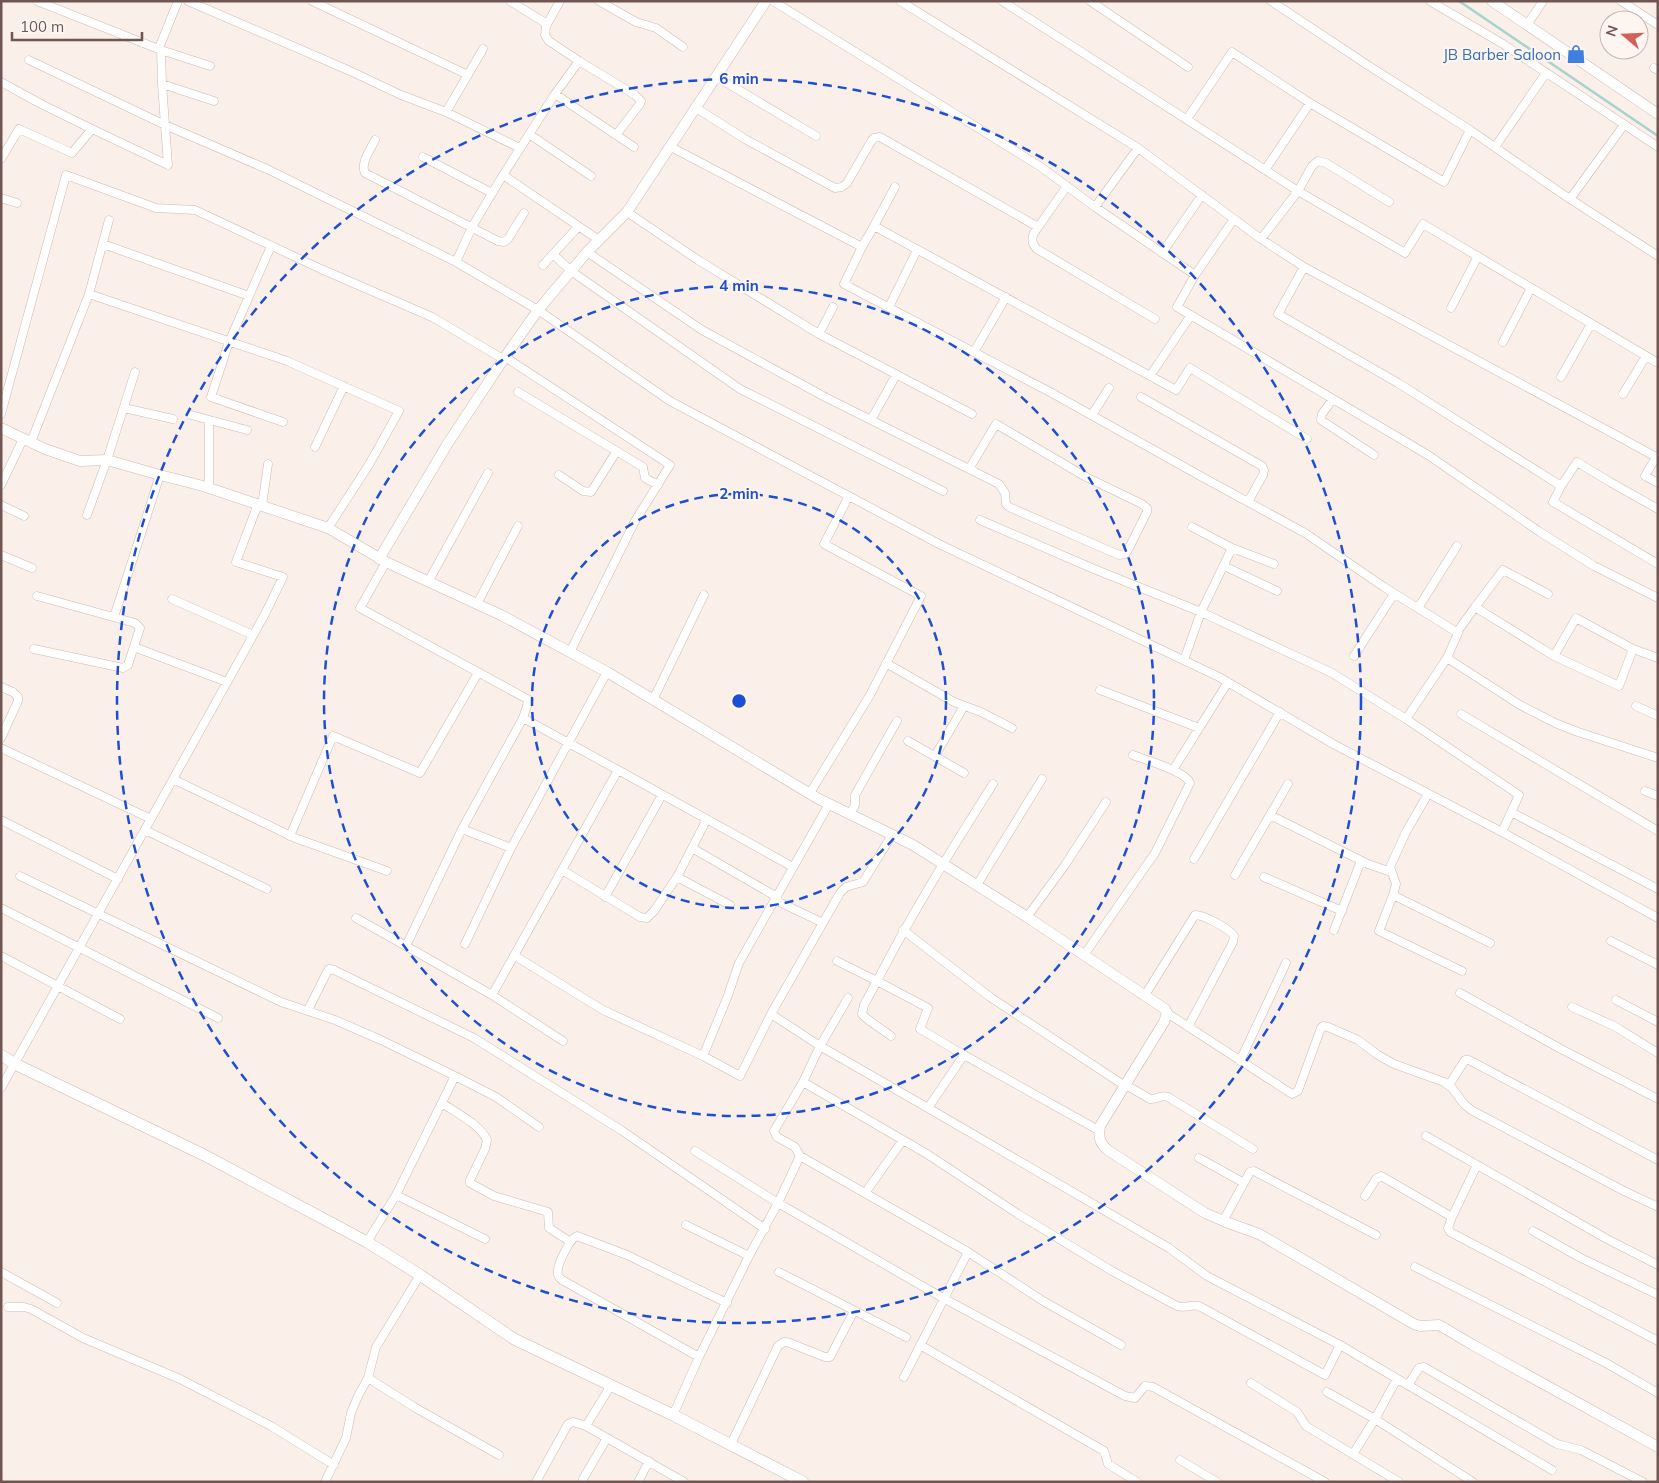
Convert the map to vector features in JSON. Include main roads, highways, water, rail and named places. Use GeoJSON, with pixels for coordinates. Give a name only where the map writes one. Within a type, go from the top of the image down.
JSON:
{"type":"FeatureCollection","features":[{"type":"Feature","properties":{"kind":"main road"},"geometry":{"type":"LineString","coordinates":[[1,1055],[204,1155],[367,1242],[420,1275],[514,1339],[673,1415],[803,1482]]}},
{"type":"Feature","properties":{"kind":"waterway"},"geometry":{"type":"LineString","coordinates":[[1459,1],[1658,136]]}},
{"type":"Feature","properties":{"kind":"place","name":"JB Barber Saloon"},"geometry":{"type":"Point","coordinates":[1576,54]}}]}
